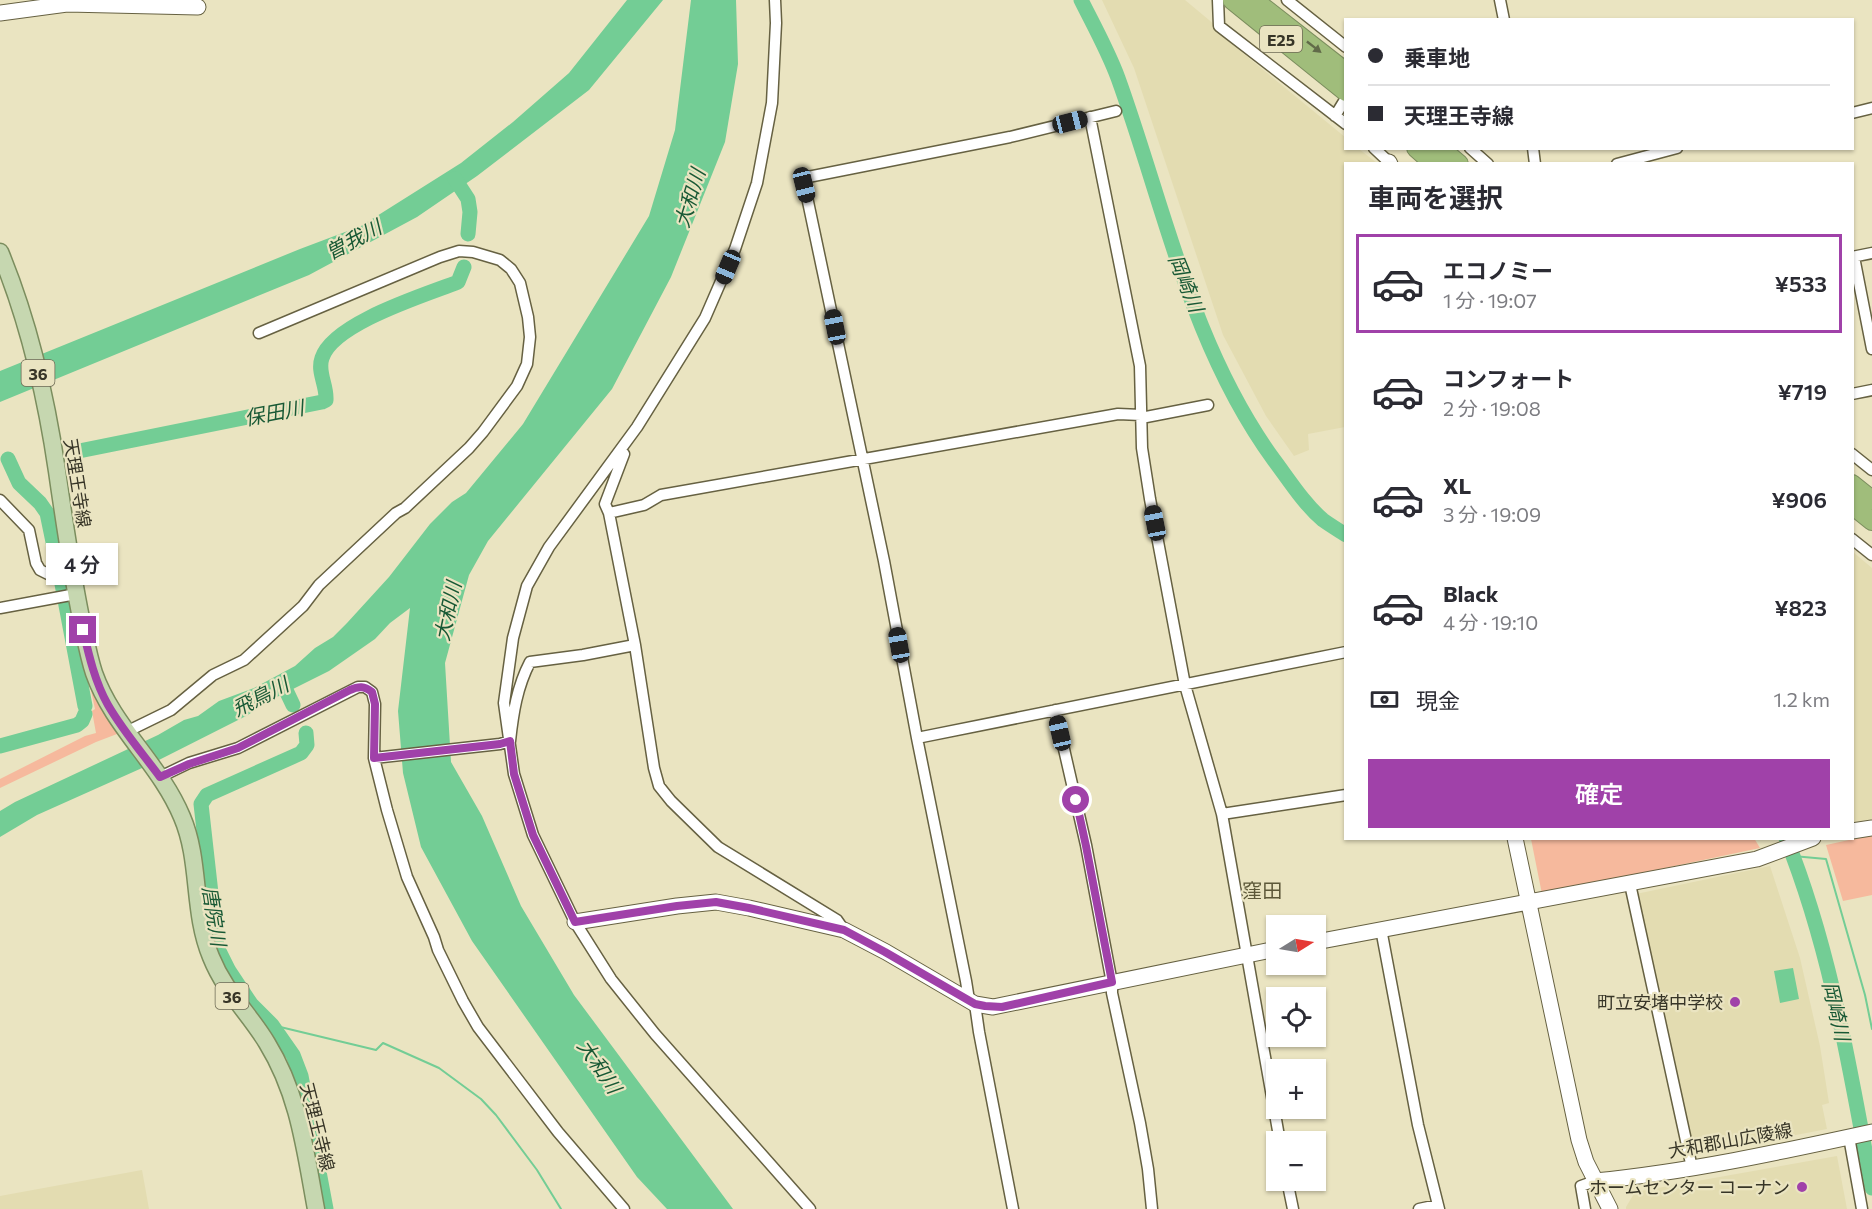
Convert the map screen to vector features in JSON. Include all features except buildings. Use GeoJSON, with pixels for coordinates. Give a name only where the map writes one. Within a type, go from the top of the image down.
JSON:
{"type":"FeatureCollection","features":[{"type":"Feature","properties":{"kind":"highway","name":"E25"},"geometry":{"type":"LineString","coordinates":[[1232,0],[1339,73]]}},
{"type":"Feature","properties":{"kind":"highway","name":"E25"},"geometry":{"type":"LineString","coordinates":[[1254,0],[1339,73]]}},
{"type":"Feature","properties":{"kind":"highway"},"geometry":{"type":"LineString","coordinates":[[1442,150],[1457,162]]}},
{"type":"Feature","properties":{"kind":"highway"},"geometry":{"type":"LineString","coordinates":[[1854,486],[1872,500]]}},
{"type":"Feature","properties":{"kind":"highway"},"geometry":{"type":"LineString","coordinates":[[1854,507],[1872,521]]}},
{"type":"Feature","properties":{"kind":"main road","name":"天理王寺線"},"geometry":{"type":"LineString","coordinates":[[0,252],[27,329],[47,417],[76,594],[94,673],[108,704],[175,801],[186,826],[194,864],[202,933],[222,981],[266,1041],[293,1096],[301,1126],[316,1209]]}},
{"type":"Feature","properties":{"kind":"street"},"geometry":{"type":"LineString","coordinates":[[775,0],[772,103],[757,183],[735,249],[705,318],[637,427],[549,547],[527,586],[513,638],[504,703],[505,743],[533,835],[575,922],[611,979],[655,1034],[810,1209]]}},
{"type":"Feature","properties":{"kind":"street"},"geometry":{"type":"LineString","coordinates":[[1218,0],[1219,26],[1344,123]]}},
{"type":"Feature","properties":{"kind":"street"},"geometry":{"type":"LineString","coordinates":[[1287,0],[1344,46]]}},
{"type":"Feature","properties":{"kind":"street"},"geometry":{"type":"LineString","coordinates":[[1500,0],[1504,18]]}},
{"type":"Feature","properties":{"kind":"street"},"geometry":{"type":"LineString","coordinates":[[0,13],[67,4],[198,7]]}},
{"type":"Feature","properties":{"kind":"street"},"geometry":{"type":"LineString","coordinates":[[1335,116],[1344,101]]}},
{"type":"Feature","properties":{"kind":"street"},"geometry":{"type":"LineString","coordinates":[[1854,112],[1872,108]]}},
{"type":"Feature","properties":{"kind":"street"},"geometry":{"type":"LineString","coordinates":[[1013,1209],[917,738],[884,561],[803,178],[1010,137],[1116,111]]}},
{"type":"Feature","properties":{"kind":"street"},"geometry":{"type":"LineString","coordinates":[[1090,117],[1140,366],[1142,448],[1150,500],[1185,685],[1222,814],[1278,1131]]}},
{"type":"Feature","properties":{"kind":"street"},"geometry":{"type":"LineString","coordinates":[[1376,150],[1389,162]]}},
{"type":"Feature","properties":{"kind":"street"},"geometry":{"type":"LineString","coordinates":[[1472,150],[1486,162]]}},
{"type":"Feature","properties":{"kind":"street"},"geometry":{"type":"LineString","coordinates":[[1624,162],[1670,150]]}},
{"type":"Feature","properties":{"kind":"street"},"geometry":{"type":"LineString","coordinates":[[127,733],[171,710],[213,675],[244,660],[303,606],[318,585],[469,448],[517,386],[527,364],[530,337],[520,283],[511,269],[500,260],[473,252],[459,251],[259,333]]}},
{"type":"Feature","properties":{"kind":"street"},"geometry":{"type":"LineString","coordinates":[[1854,257],[1872,253]]}},
{"type":"Feature","properties":{"kind":"street"},"geometry":{"type":"LineString","coordinates":[[1854,260],[1868,308],[1872,349]]}},
{"type":"Feature","properties":{"kind":"street"},"geometry":{"type":"LineString","coordinates":[[1854,394],[1872,390]]}},
{"type":"Feature","properties":{"kind":"street"},"geometry":{"type":"LineString","coordinates":[[609,513],[644,505],[661,495],[862,458],[1118,414],[1141,417],[1208,405]]}},
{"type":"Feature","properties":{"kind":"street"},"geometry":{"type":"LineString","coordinates":[[637,427],[622,458],[605,504],[609,513],[635,645],[654,768],[659,786],[671,801],[718,847],[837,920],[844,930]]}},
{"type":"Feature","properties":{"kind":"street"},"geometry":{"type":"LineString","coordinates":[[1854,456],[1872,470]]}},
{"type":"Feature","properties":{"kind":"street"},"geometry":{"type":"LineString","coordinates":[[0,500],[29,530],[36,563],[40,570],[50,575],[72,571]]}},
{"type":"Feature","properties":{"kind":"street"},"geometry":{"type":"LineString","coordinates":[[1854,540],[1871,552]]}},
{"type":"Feature","properties":{"kind":"street"},"geometry":{"type":"LineString","coordinates":[[0,608],[76,594]]}},
{"type":"Feature","properties":{"kind":"street"},"geometry":{"type":"LineString","coordinates":[[505,743],[521,681],[530,662],[635,645]]}},
{"type":"Feature","properties":{"kind":"street"},"geometry":{"type":"LineString","coordinates":[[917,738],[1344,652]]}},
{"type":"Feature","properties":{"kind":"street"},"geometry":{"type":"LineString","coordinates":[[159,776],[238,748],[358,687],[365,687],[372,692],[374,758],[387,810],[407,877],[438,950],[478,1027],[558,1132],[624,1209]]}},
{"type":"Feature","properties":{"kind":"street"},"geometry":{"type":"LineString","coordinates":[[1055,710],[1086,846],[1112,982],[1112,993],[1142,1134],[1152,1209]]}},
{"type":"Feature","properties":{"kind":"street"},"geometry":{"type":"LineString","coordinates":[[374,758],[505,743]]}},
{"type":"Feature","properties":{"kind":"street"},"geometry":{"type":"LineString","coordinates":[[1222,814],[1344,795]]}},
{"type":"Feature","properties":{"kind":"street"},"geometry":{"type":"LineString","coordinates":[[1854,831],[1872,828]]}},
{"type":"Feature","properties":{"kind":"street"},"geometry":{"type":"LineString","coordinates":[[1515,840],[1574,1117],[1586,1162],[1610,1209]]}},
{"type":"Feature","properties":{"kind":"street"},"geometry":{"type":"LineString","coordinates":[[1326,940],[1757,859],[1808,840]]}},
{"type":"Feature","properties":{"kind":"street"},"geometry":{"type":"LineString","coordinates":[[1630,884],[1692,1168]]}},
{"type":"Feature","properties":{"kind":"street"},"geometry":{"type":"LineString","coordinates":[[575,922],[716,902],[749,908],[844,930],[972,1002],[985,1006],[1002,1007],[1266,951]]}},
{"type":"Feature","properties":{"kind":"street"},"geometry":{"type":"LineString","coordinates":[[1381,928],[1418,1125],[1438,1207],[1419,1209]]}},
{"type":"Feature","properties":{"kind":"street","name":"大和郡山広陵線"},"geometry":{"type":"LineString","coordinates":[[1595,1181],[1754,1158],[1872,1132]]}},
{"type":"Feature","properties":{"kind":"street"},"geometry":{"type":"LineString","coordinates":[[1849,1137],[1862,1209]]}},
{"type":"Feature","properties":{"kind":"street"},"geometry":{"type":"LineString","coordinates":[[1585,1209],[1581,1186],[1595,1181]]}},
{"type":"Feature","properties":{"kind":"street"},"geometry":{"type":"LineString","coordinates":[[1289,1191],[1293,1209]]}},
{"type":"Feature","properties":{"kind":"shaded area"},"geometry":{"type":"Polygon","coordinates":[[[1102,0],[1185,0],[1215,25],[1218,22],[1222,36],[1344,136],[1344,150],[1360,150],[1376,162],[1344,162],[1344,427],[1308,434],[1309,450],[1294,456],[1266,416],[1223,335],[1134,68],[1102,0]]]}},
{"type":"Feature","properties":{"kind":"shaded area"},"geometry":{"type":"Polygon","coordinates":[[[1854,553],[1872,568],[1872,819],[1854,823],[1854,553]]]}},
{"type":"Feature","properties":{"kind":"shaded area"},"geometry":{"type":"Polygon","coordinates":[[[83,653],[119,730],[117,734],[0,788],[0,779],[85,736],[96,733],[92,711],[95,709],[83,653]]]}},
{"type":"Feature","properties":{"kind":"shaded area"},"geometry":{"type":"Polygon","coordinates":[[[1872,835],[1872,895],[1843,901],[1826,845],[1872,835]]]}},
{"type":"Feature","properties":{"kind":"shaded area"},"geometry":{"type":"Polygon","coordinates":[[[1531,840],[1755,840],[1760,848],[1542,894],[1531,840]]]}},
{"type":"Feature","properties":{"kind":"shaded area","name":"町立安堵中学校"},"geometry":{"type":"Polygon","coordinates":[[[1770,866],[1800,958],[1820,1046],[1829,1103],[1822,1105],[1827,1129],[1693,1155],[1636,894],[1770,866]]]}},
{"type":"Feature","properties":{"kind":"shaded area"},"geometry":{"type":"Polygon","coordinates":[[[1837,1156],[1847,1209],[1626,1209],[1635,1192],[1837,1156]]]}},
{"type":"Feature","properties":{"kind":"shaded area"},"geometry":{"type":"Polygon","coordinates":[[[142,1170],[149,1209],[0,1209],[0,1196],[142,1170]]]}},
{"type":"Feature","properties":{"kind":"water","name":"曽我川"},"geometry":{"type":"Polygon","coordinates":[[[627,0],[663,0],[589,90],[477,176],[417,217],[309,275],[0,402],[0,371],[361,226],[461,163],[569,73],[627,0]]]}},
{"type":"Feature","properties":{"kind":"water"},"geometry":{"type":"Polygon","coordinates":[[[691,0],[736,0],[738,64],[725,142],[671,277],[612,389],[488,541],[469,575],[445,663],[451,762],[482,816],[521,906],[574,995],[733,1209],[667,1209],[637,1177],[472,941],[421,847],[403,773],[398,711],[410,608],[390,623],[375,639],[329,671],[151,764],[37,815],[0,837],[0,811],[158,735],[184,720],[198,716],[219,701],[254,688],[295,666],[315,648],[333,637],[389,577],[430,524],[452,502],[466,493],[523,424],[649,216],[675,130],[691,0]]]}},
{"type":"Feature","properties":{"kind":"water"},"geometry":{"type":"Polygon","coordinates":[[[1793,968],[1799,999],[1780,1003],[1774,971],[1793,968]]]}},
{"type":"Feature","properties":{"kind":"waterway","name":"岡崎川"},"geometry":{"type":"LineString","coordinates":[[1081,0],[1118,78],[1182,275],[1221,370],[1245,416],[1297,492],[1323,520],[1344,534]]}},
{"type":"Feature","properties":{"kind":"waterway","name":"保田川"},"geometry":{"type":"LineString","coordinates":[[455,179],[468,199],[470,212],[468,234]]}},
{"type":"Feature","properties":{"kind":"waterway","name":"保田川"},"geometry":{"type":"LineString","coordinates":[[79,451],[322,402],[326,400],[326,394],[321,363],[330,345],[343,333],[361,322],[458,282],[464,267]]}},
{"type":"Feature","properties":{"kind":"waterway","name":"保田川"},"geometry":{"type":"LineString","coordinates":[[8,459],[19,483],[47,513],[58,566]]}},
{"type":"Feature","properties":{"kind":"waterway","name":"保田川"},"geometry":{"type":"LineString","coordinates":[[62,584],[85,706]]}},
{"type":"Feature","properties":{"kind":"waterway","name":"唐院川"},"geometry":{"type":"LineString","coordinates":[[284,686],[293,705]]}},
{"type":"Feature","properties":{"kind":"waterway","name":"保田川"},"geometry":{"type":"LineString","coordinates":[[0,746],[77,725],[85,714]]}},
{"type":"Feature","properties":{"kind":"waterway","name":"唐院川"},"geometry":{"type":"LineString","coordinates":[[306,733],[307,745],[301,753],[207,795],[201,804],[217,947],[229,971],[251,1004],[272,1025],[293,1055],[301,1076],[326,1209]]}},
{"type":"Feature","properties":{"kind":"waterway","name":"岡崎川"},"geometry":{"type":"LineString","coordinates":[[1787,840],[1815,923],[1838,1011],[1872,1188]]}},
{"type":"Feature","properties":{"kind":"waterway"},"geometry":{"type":"LineString","coordinates":[[1793,856],[1826,859],[1865,995],[1872,1029]]}},
{"type":"Feature","properties":{"kind":"waterway"},"geometry":{"type":"LineString","coordinates":[[272,1025],[376,1050],[383,1043],[439,1068],[481,1099],[496,1115],[537,1170],[561,1209]]}},
{"type":"Feature","properties":{"kind":"place","name":"町立安堵中学校"},"geometry":{"type":"Point","coordinates":[1735,1002]}},
{"type":"Feature","properties":{"kind":"place","name":"ホームセンター コーナン"},"geometry":{"type":"Point","coordinates":[1802,1187]}},
{"type":"Feature","properties":{"kind":"district","name":"窪田"},"geometry":{"type":"Point","coordinates":[1262,890]}},
{"type":"Feature","properties":{"kind":"route"},"geometry":{"type":"LineString","coordinates":[[83,630],[94,673],[108,704],[160,777],[201,759],[238,748],[350,690],[365,687],[372,692],[375,704],[374,758],[510,741],[514,774],[533,835],[575,922],[716,902],[749,908],[844,930],[975,1004],[985,1006],[1002,1007],[1112,982],[1076,800]]}},
{"type":"Feature","properties":{"kind":"water label","name":"大和川"},"geometry":{"type":"Point","coordinates":[689,198]}},
{"type":"Feature","properties":{"kind":"water label","name":"大和川"},"geometry":{"type":"Point","coordinates":[447,611]}},
{"type":"Feature","properties":{"kind":"water label","name":"飛鳥川"},"geometry":{"type":"Point","coordinates":[260,696]}},
{"type":"Feature","properties":{"kind":"water label","name":"大和川"},"geometry":{"type":"Point","coordinates":[600,1066]}}]}
